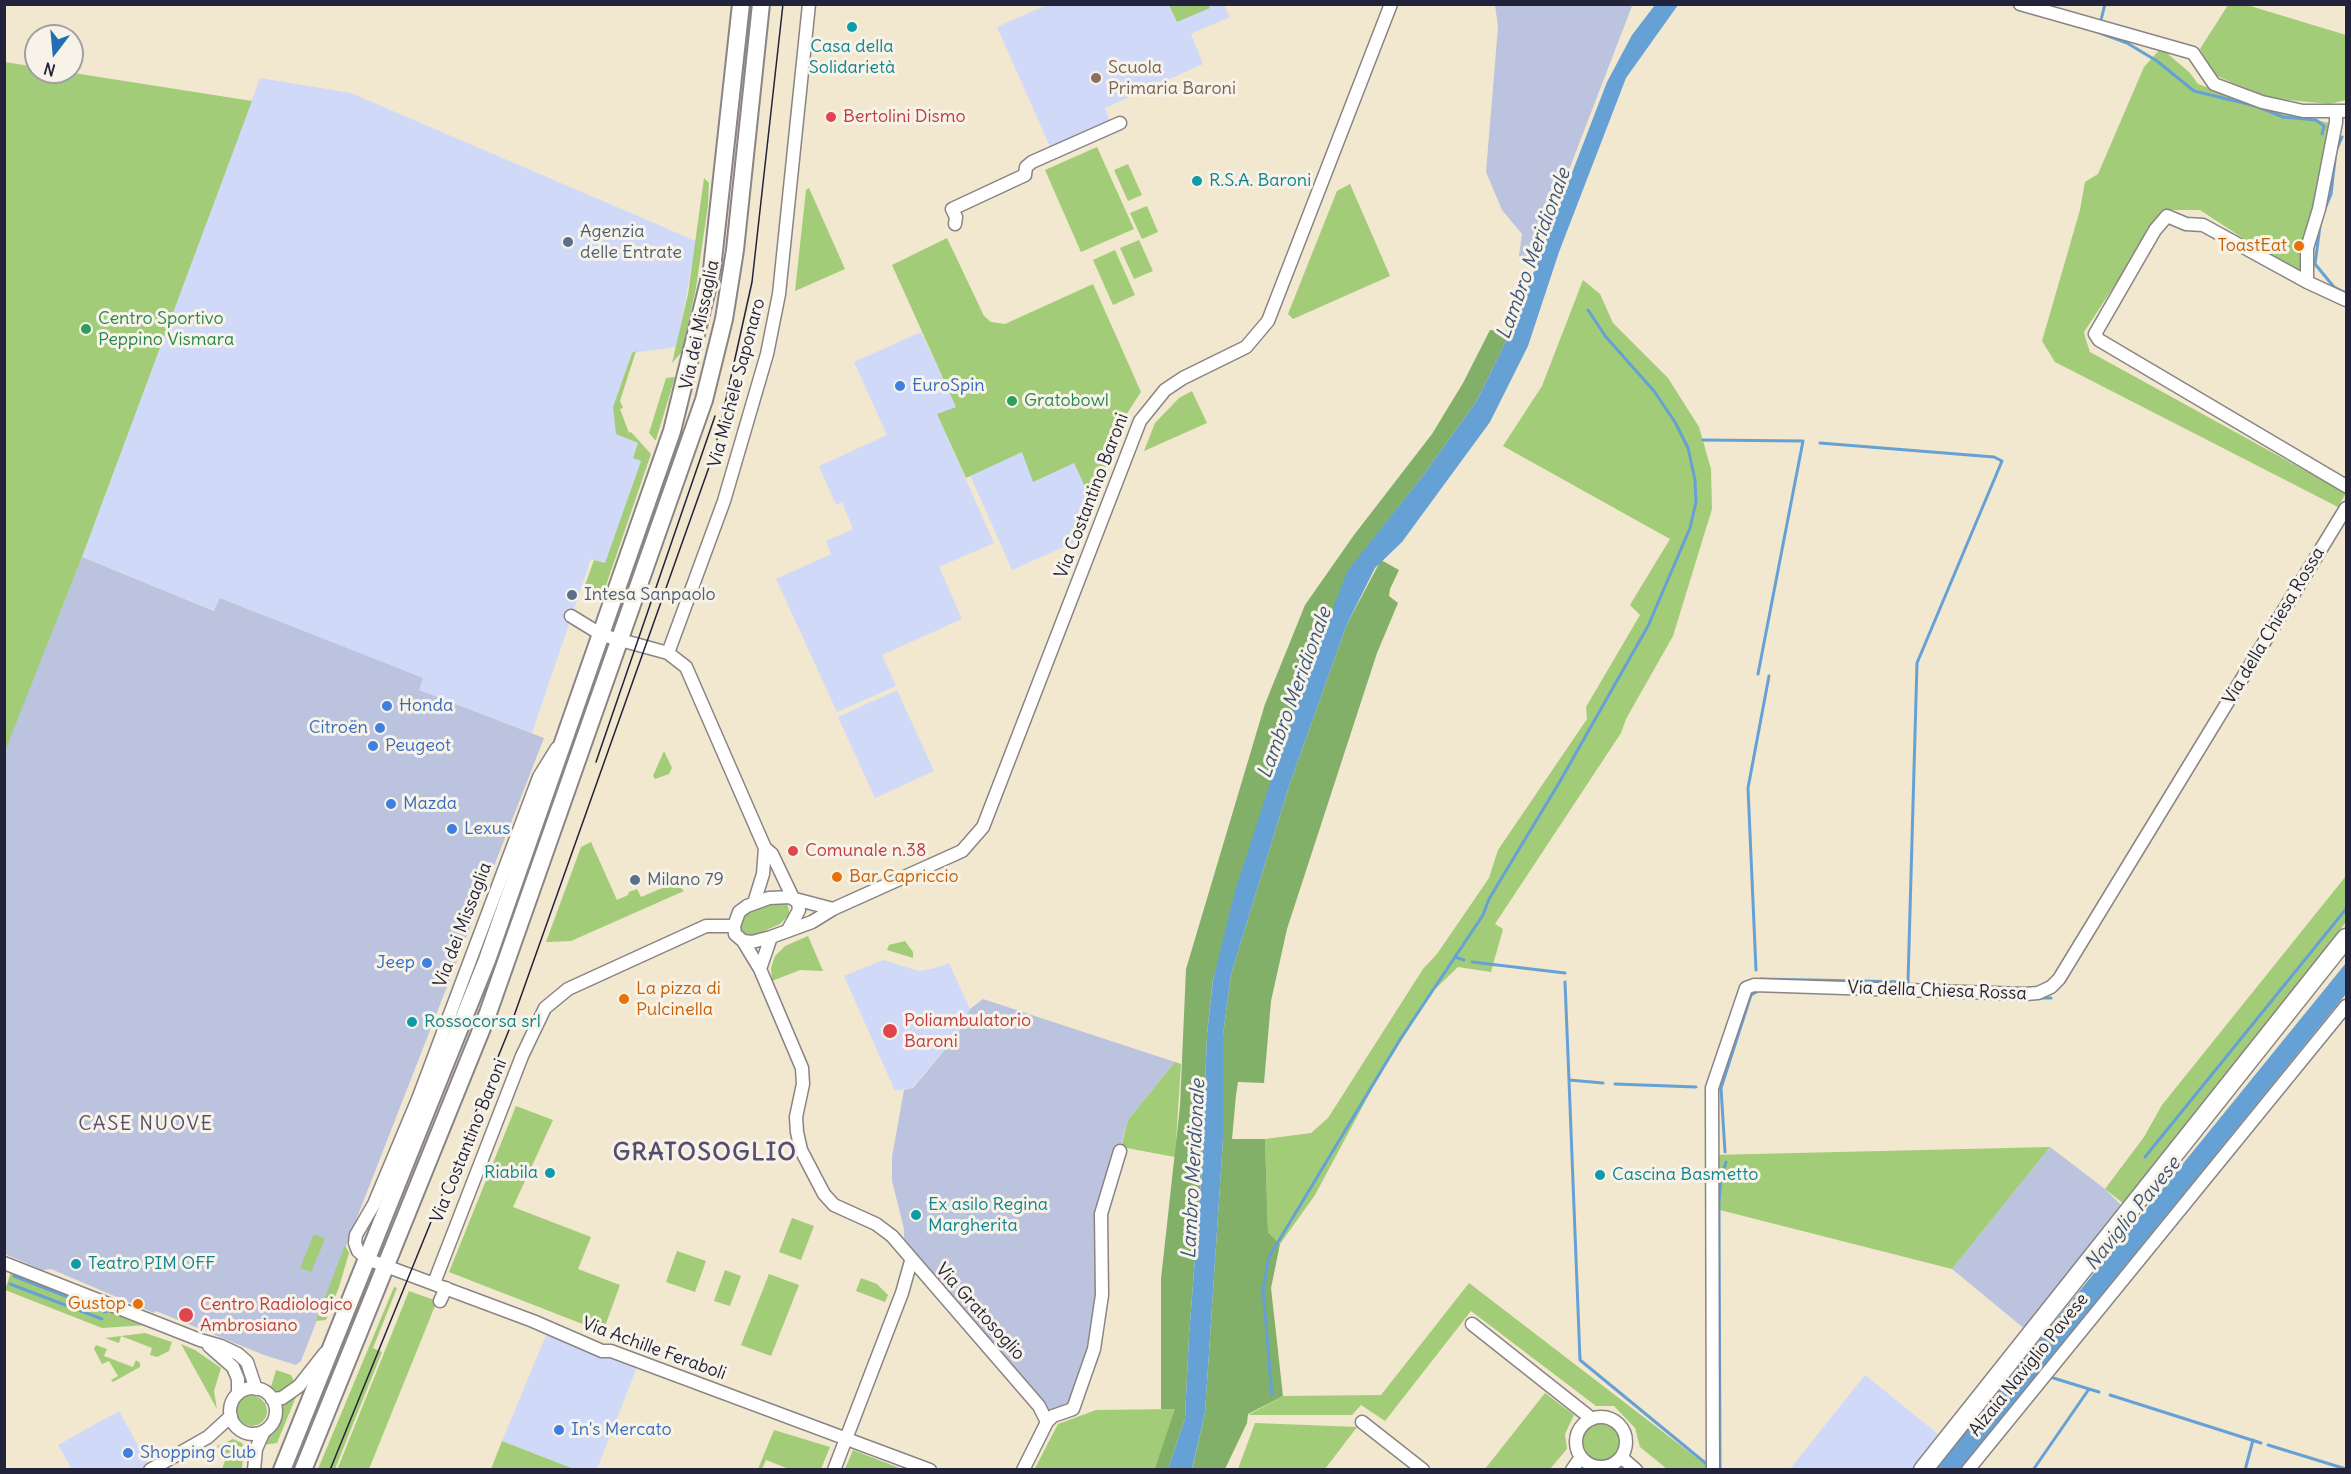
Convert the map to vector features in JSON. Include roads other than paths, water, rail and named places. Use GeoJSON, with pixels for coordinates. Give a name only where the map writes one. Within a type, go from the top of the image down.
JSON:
{"type":"FeatureCollection","features":[{"type":"Feature","properties":{"kind":"main road","name":"Via dei Missaglia"},"geometry":{"type":"LineString","coordinates":[[282,1470],[367,1259],[418,1114],[487,960],[672,431],[712,268],[741,4]]}},
{"type":"Feature","properties":{"kind":"main road","name":"Via dei Missaglia"},"geometry":{"type":"LineString","coordinates":[[303,1470],[488,1013],[686,455],[714,361],[735,250],[761,4]]}},
{"type":"Feature","properties":{"kind":"main road"},"geometry":{"type":"LineString","coordinates":[[1923,1470],[2346,938]]}},
{"type":"Feature","properties":{"kind":"street","name":"Via Michele Saponaro"},"geometry":{"type":"LineString","coordinates":[[668,653],[724,501],[767,354],[779,294],[809,4]]}},
{"type":"Feature","properties":{"kind":"street","name":"Via Costantino Baroni"},"geometry":{"type":"LineString","coordinates":[[743,941],[752,942],[771,937],[812,922],[832,909],[962,851],[983,827],[1140,421],[1165,390],[1183,378],[1246,347],[1268,321],[1391,4]]}},
{"type":"Feature","properties":{"kind":"street"},"geometry":{"type":"LineString","coordinates":[[2020,4],[2193,53],[2214,84],[2262,102],[2303,111],[2341,111],[2319,209],[2307,248],[2307,282]]}},
{"type":"Feature","properties":{"kind":"street"},"geometry":{"type":"LineString","coordinates":[[955,224],[952,209],[1025,175],[1026,167],[1032,162],[1119,123]]}},
{"type":"Feature","properties":{"kind":"street"},"geometry":{"type":"LineString","coordinates":[[2346,300],[2307,282],[2204,225],[2186,224],[2168,216],[2155,230],[2095,334],[2099,340],[2346,486]]}},
{"type":"Feature","properties":{"kind":"street","name":"Via della Chiesa Rossa"},"geometry":{"type":"LineString","coordinates":[[1713,1470],[1712,1088],[1746,988],[1754,985],[2025,994],[2038,993],[2051,987],[2059,979],[2346,508]]}},
{"type":"Feature","properties":{"kind":"street"},"geometry":{"type":"LineString","coordinates":[[571,616],[619,641],[668,653],[686,667],[765,848],[772,854],[799,910],[788,930]]}},
{"type":"Feature","properties":{"kind":"street"},"geometry":{"type":"LineString","coordinates":[[754,903],[763,874],[765,848]]}},
{"type":"Feature","properties":{"kind":"street"},"geometry":{"type":"LineString","coordinates":[[832,909],[794,898],[769,898],[754,903],[739,912],[734,926],[735,934],[743,941],[760,969],[802,1068],[803,1084],[795,1120],[796,1132],[801,1150],[824,1194],[834,1205],[876,1224],[892,1236],[911,1261]]}},
{"type":"Feature","properties":{"kind":"street","name":"Via Costantino Baroni"},"geometry":{"type":"LineString","coordinates":[[434,1283],[522,1056],[545,1008],[568,989],[706,926],[734,926]]}},
{"type":"Feature","properties":{"kind":"street"},"geometry":{"type":"LineString","coordinates":[[760,969],[771,937]]}},
{"type":"Feature","properties":{"kind":"street","name":"Alzaia Naviglio Pavese"},"geometry":{"type":"LineString","coordinates":[[1968,1470],[2346,1006]]}},
{"type":"Feature","properties":{"kind":"street"},"geometry":{"type":"LineString","coordinates":[[418,1114],[430,1126],[434,1143]]}},
{"type":"Feature","properties":{"kind":"street"},"geometry":{"type":"LineString","coordinates":[[1023,1470],[1047,1422],[1053,1416],[1073,1410],[1096,1342],[1102,1295],[1101,1214],[1120,1152]]}},
{"type":"Feature","properties":{"kind":"street","name":"Via Achille Feraboli"},"geometry":{"type":"LineString","coordinates":[[367,1259],[434,1283],[602,1351],[610,1351],[930,1470]]}},
{"type":"Feature","properties":{"kind":"street","name":"Via Gratosoglio"},"geometry":{"type":"LineString","coordinates":[[911,1261],[1039,1406],[1047,1422]]}},
{"type":"Feature","properties":{"kind":"street","name":"Via Gratosoglio"},"geometry":{"type":"LineString","coordinates":[[834,1470],[902,1293],[911,1261]]}},
{"type":"Feature","properties":{"kind":"street"},"geometry":{"type":"LineString","coordinates":[[4,1263],[238,1354],[247,1362],[256,1389],[272,1399],[282,1398],[299,1386],[332,1343]]}},
{"type":"Feature","properties":{"kind":"street"},"geometry":{"type":"LineString","coordinates":[[440,1301],[446,1288]]}},
{"type":"Feature","properties":{"kind":"street"},"geometry":{"type":"LineString","coordinates":[[1472,1324],[1592,1419]]}},
{"type":"Feature","properties":{"kind":"street"},"geometry":{"type":"LineString","coordinates":[[201,1340],[233,1367],[238,1379],[238,1394],[231,1405],[231,1416],[256,1449]]}},
{"type":"Feature","properties":{"kind":"street"},"geometry":{"type":"LineString","coordinates":[[238,1394],[256,1389]]}},
{"type":"Feature","properties":{"kind":"street"},"geometry":{"type":"LineString","coordinates":[[254,1470],[256,1449],[275,1415],[272,1399]]}},
{"type":"Feature","properties":{"kind":"street"},"geometry":{"type":"LineString","coordinates":[[150,1470],[208,1437],[231,1416]]}},
{"type":"Feature","properties":{"kind":"street"},"geometry":{"type":"LineString","coordinates":[[1608,1418],[1621,1426],[1626,1443],[1621,1457],[1608,1466],[1592,1467],[1581,1457],[1577,1447],[1577,1435],[1582,1425],[1592,1419],[1608,1418]]}},
{"type":"Feature","properties":{"kind":"street"},"geometry":{"type":"LineString","coordinates":[[1362,1422],[1423,1470]]}},
{"type":"Feature","properties":{"kind":"street"},"geometry":{"type":"LineString","coordinates":[[208,1437],[244,1431],[264,1431]]}},
{"type":"Feature","properties":{"kind":"street"},"geometry":{"type":"LineString","coordinates":[[1572,1470],[1581,1457]]}},
{"type":"Feature","properties":{"kind":"street"},"geometry":{"type":"LineString","coordinates":[[1621,1457],[1636,1470]]}},
{"type":"Feature","properties":{"kind":"water"},"geometry":{"type":"Polygon","coordinates":[[[1655,5],[1678,5],[1626,78],[1559,252],[1528,346],[1490,422],[1402,542],[1375,568],[1347,624],[1289,786],[1231,974],[1223,1035],[1223,1139],[1205,1413],[1192,1469],[1168,1469],[1185,1419],[1202,1169],[1207,1034],[1213,980],[1235,891],[1300,691],[1348,570],[1421,478],[1476,402],[1511,331],[1607,82],[1632,35],[1655,5]]]}},
{"type":"Feature","properties":{"kind":"water"},"geometry":{"type":"Polygon","coordinates":[[[2346,963],[2346,994],[1960,1469],[1935,1469],[2346,963]]]}},
{"type":"Feature","properties":{"kind":"waterway"},"geometry":{"type":"LineString","coordinates":[[2101,20],[2105,4]]}},
{"type":"Feature","properties":{"kind":"waterway"},"geometry":{"type":"LineString","coordinates":[[2100,30],[2100,33],[2127,43],[2157,61],[2194,91],[2256,106],[2283,117],[2316,120],[2324,126],[2322,134]]}},
{"type":"Feature","properties":{"kind":"waterway"},"geometry":{"type":"LineString","coordinates":[[2324,211],[2331,194],[2336,151],[2342,137]]}},
{"type":"Feature","properties":{"kind":"waterway"},"geometry":{"type":"LineString","coordinates":[[2320,226],[2315,264],[2334,287],[2346,293]]}},
{"type":"Feature","properties":{"kind":"waterway"},"geometry":{"type":"LineString","coordinates":[[1272,1395],[1263,1289],[1269,1257],[1401,1038],[1483,915],[1489,899],[1559,783],[1648,626],[1690,528],[1696,502],[1695,480],[1688,448],[1675,422],[1654,391],[1606,337],[1588,310]]}},
{"type":"Feature","properties":{"kind":"waterway"},"geometry":{"type":"LineString","coordinates":[[1703,440],[1803,441],[1758,674]]}},
{"type":"Feature","properties":{"kind":"waterway"},"geometry":{"type":"LineString","coordinates":[[1761,979],[1908,982],[1917,663],[2002,461],[1994,457],[1820,443]]}},
{"type":"Feature","properties":{"kind":"waterway"},"geometry":{"type":"LineString","coordinates":[[1756,970],[1748,788],[1769,676]]}},
{"type":"Feature","properties":{"kind":"waterway"},"geometry":{"type":"LineString","coordinates":[[2145,1157],[2346,909]]}},
{"type":"Feature","properties":{"kind":"waterway"},"geometry":{"type":"LineString","coordinates":[[1455,957],[1464,960]]}},
{"type":"Feature","properties":{"kind":"waterway"},"geometry":{"type":"LineString","coordinates":[[1472,962],[1565,973]]}},
{"type":"Feature","properties":{"kind":"waterway"},"geometry":{"type":"LineString","coordinates":[[1565,982],[1569,1080],[1603,1083]]}},
{"type":"Feature","properties":{"kind":"waterway"},"geometry":{"type":"LineString","coordinates":[[1725,1152],[1721,1088],[1751,995],[1760,990]]}},
{"type":"Feature","properties":{"kind":"waterway"},"geometry":{"type":"LineString","coordinates":[[2039,998],[2051,998]]}},
{"type":"Feature","properties":{"kind":"waterway"},"geometry":{"type":"LineString","coordinates":[[1569,1080],[1580,1360],[1709,1466]]}},
{"type":"Feature","properties":{"kind":"waterway"},"geometry":{"type":"LineString","coordinates":[[1615,1084],[1696,1087]]}},
{"type":"Feature","properties":{"kind":"waterway"},"geometry":{"type":"LineString","coordinates":[[1720,1470],[1719,1203],[1721,1178],[1726,1162]]}},
{"type":"Feature","properties":{"kind":"waterway"},"geometry":{"type":"LineString","coordinates":[[14,1276],[106,1312]]}},
{"type":"Feature","properties":{"kind":"waterway"},"geometry":{"type":"LineString","coordinates":[[10,1284],[102,1319]]}},
{"type":"Feature","properties":{"kind":"waterway"},"geometry":{"type":"LineString","coordinates":[[2033,1470],[2089,1389],[2050,1377]]}},
{"type":"Feature","properties":{"kind":"waterway"},"geometry":{"type":"LineString","coordinates":[[2089,1389],[2099,1392]]}},
{"type":"Feature","properties":{"kind":"waterway"},"geometry":{"type":"LineString","coordinates":[[2110,1395],[2261,1443]]}},
{"type":"Feature","properties":{"kind":"waterway"},"geometry":{"type":"LineString","coordinates":[[2245,1470],[2253,1440]]}},
{"type":"Feature","properties":{"kind":"waterway"},"geometry":{"type":"LineString","coordinates":[[2268,1445],[2346,1469]]}},
{"type":"Feature","properties":{"kind":"tram line"},"geometry":{"type":"LineString","coordinates":[[330,1470],[509,1030],[714,453],[752,282],[783,4]]}},
{"type":"Feature","properties":{"kind":"tram line"},"geometry":{"type":"LineString","coordinates":[[596,762],[715,416]]}},
{"type":"Feature","properties":{"kind":"place","name":"Casa della Solidarietà"},"geometry":{"type":"Point","coordinates":[852,27]}},
{"type":"Feature","properties":{"kind":"place","name":"Scuola Primaria Baroni"},"geometry":{"type":"Point","coordinates":[1096,78]}},
{"type":"Feature","properties":{"kind":"place","name":"Bertolini Dismo"},"geometry":{"type":"Point","coordinates":[831,117]}},
{"type":"Feature","properties":{"kind":"place","name":"R.S.A. Baroni"},"geometry":{"type":"Point","coordinates":[1197,181]}},
{"type":"Feature","properties":{"kind":"place","name":"Agenzia delle Entrate"},"geometry":{"type":"Point","coordinates":[568,242]}},
{"type":"Feature","properties":{"kind":"place","name":"ToastEat"},"geometry":{"type":"Point","coordinates":[2299,246]}},
{"type":"Feature","properties":{"kind":"place","name":"Centro Sportivo Peppino Vismara"},"geometry":{"type":"Point","coordinates":[86,329]}},
{"type":"Feature","properties":{"kind":"place","name":"EuroSpin"},"geometry":{"type":"Point","coordinates":[900,386]}},
{"type":"Feature","properties":{"kind":"place","name":"Gratobowl"},"geometry":{"type":"Point","coordinates":[1012,401]}},
{"type":"Feature","properties":{"kind":"place","name":"Intesa Sanpaolo"},"geometry":{"type":"Point","coordinates":[572,595]}},
{"type":"Feature","properties":{"kind":"place","name":"Honda"},"geometry":{"type":"Point","coordinates":[387,706]}},
{"type":"Feature","properties":{"kind":"place","name":"Citroën"},"geometry":{"type":"Point","coordinates":[380,728]}},
{"type":"Feature","properties":{"kind":"place","name":"Peugeot"},"geometry":{"type":"Point","coordinates":[373,746]}},
{"type":"Feature","properties":{"kind":"place","name":"Mazda"},"geometry":{"type":"Point","coordinates":[391,804]}},
{"type":"Feature","properties":{"kind":"place","name":"Lexus"},"geometry":{"type":"Point","coordinates":[452,829]}},
{"type":"Feature","properties":{"kind":"place","name":"Comunale n.38"},"geometry":{"type":"Point","coordinates":[793,851]}},
{"type":"Feature","properties":{"kind":"place","name":"Bar Capriccio"},"geometry":{"type":"Point","coordinates":[837,877]}},
{"type":"Feature","properties":{"kind":"place","name":"Milano 79"},"geometry":{"type":"Point","coordinates":[635,880]}},
{"type":"Feature","properties":{"kind":"place","name":"Jeep"},"geometry":{"type":"Point","coordinates":[427,963]}},
{"type":"Feature","properties":{"kind":"place","name":"La pizza di Pulcinella"},"geometry":{"type":"Point","coordinates":[624,999]}},
{"type":"Feature","properties":{"kind":"place","name":"Rossocorsa srl"},"geometry":{"type":"Point","coordinates":[412,1022]}},
{"type":"Feature","properties":{"kind":"place","name":"Poliambulatorio Baroni"},"geometry":{"type":"Point","coordinates":[890,1031]}},
{"type":"Feature","properties":{"kind":"place","name":"Riabila"},"geometry":{"type":"Point","coordinates":[550,1173]}},
{"type":"Feature","properties":{"kind":"place","name":"Cascina Basmetto"},"geometry":{"type":"Point","coordinates":[1600,1175]}},
{"type":"Feature","properties":{"kind":"place","name":"Ex asilo Regina Margherita"},"geometry":{"type":"Point","coordinates":[916,1215]}},
{"type":"Feature","properties":{"kind":"place","name":"Teatro PIM OFF"},"geometry":{"type":"Point","coordinates":[76,1264]}},
{"type":"Feature","properties":{"kind":"place","name":"Gustop"},"geometry":{"type":"Point","coordinates":[138,1304]}},
{"type":"Feature","properties":{"kind":"place","name":"Centro Radiologico Ambrosiano"},"geometry":{"type":"Point","coordinates":[186,1315]}},
{"type":"Feature","properties":{"kind":"place","name":"In's Mercato"},"geometry":{"type":"Point","coordinates":[559,1430]}},
{"type":"Feature","properties":{"kind":"place","name":"Shopping Club"},"geometry":{"type":"Point","coordinates":[128,1453]}},
{"type":"Feature","properties":{"kind":"district","name":"CASE NUOVE"},"geometry":{"type":"Point","coordinates":[146,1124]}},
{"type":"Feature","properties":{"kind":"district","name":"GRATOSOGLIO"},"geometry":{"type":"Point","coordinates":[705,1153]}},
{"type":"Feature","properties":{"kind":"water label","name":"Lambro Meridionale"},"geometry":{"type":"Point","coordinates":[1534,254]}},
{"type":"Feature","properties":{"kind":"water label","name":"Lambro Meridionale"},"geometry":{"type":"Point","coordinates":[1295,693]}},
{"type":"Feature","properties":{"kind":"water label","name":"Lambro Meridionale"},"geometry":{"type":"Point","coordinates":[1194,1169]}},
{"type":"Feature","properties":{"kind":"water label","name":"Naviglio Pavese"},"geometry":{"type":"Point","coordinates":[2133,1214]}}]}
